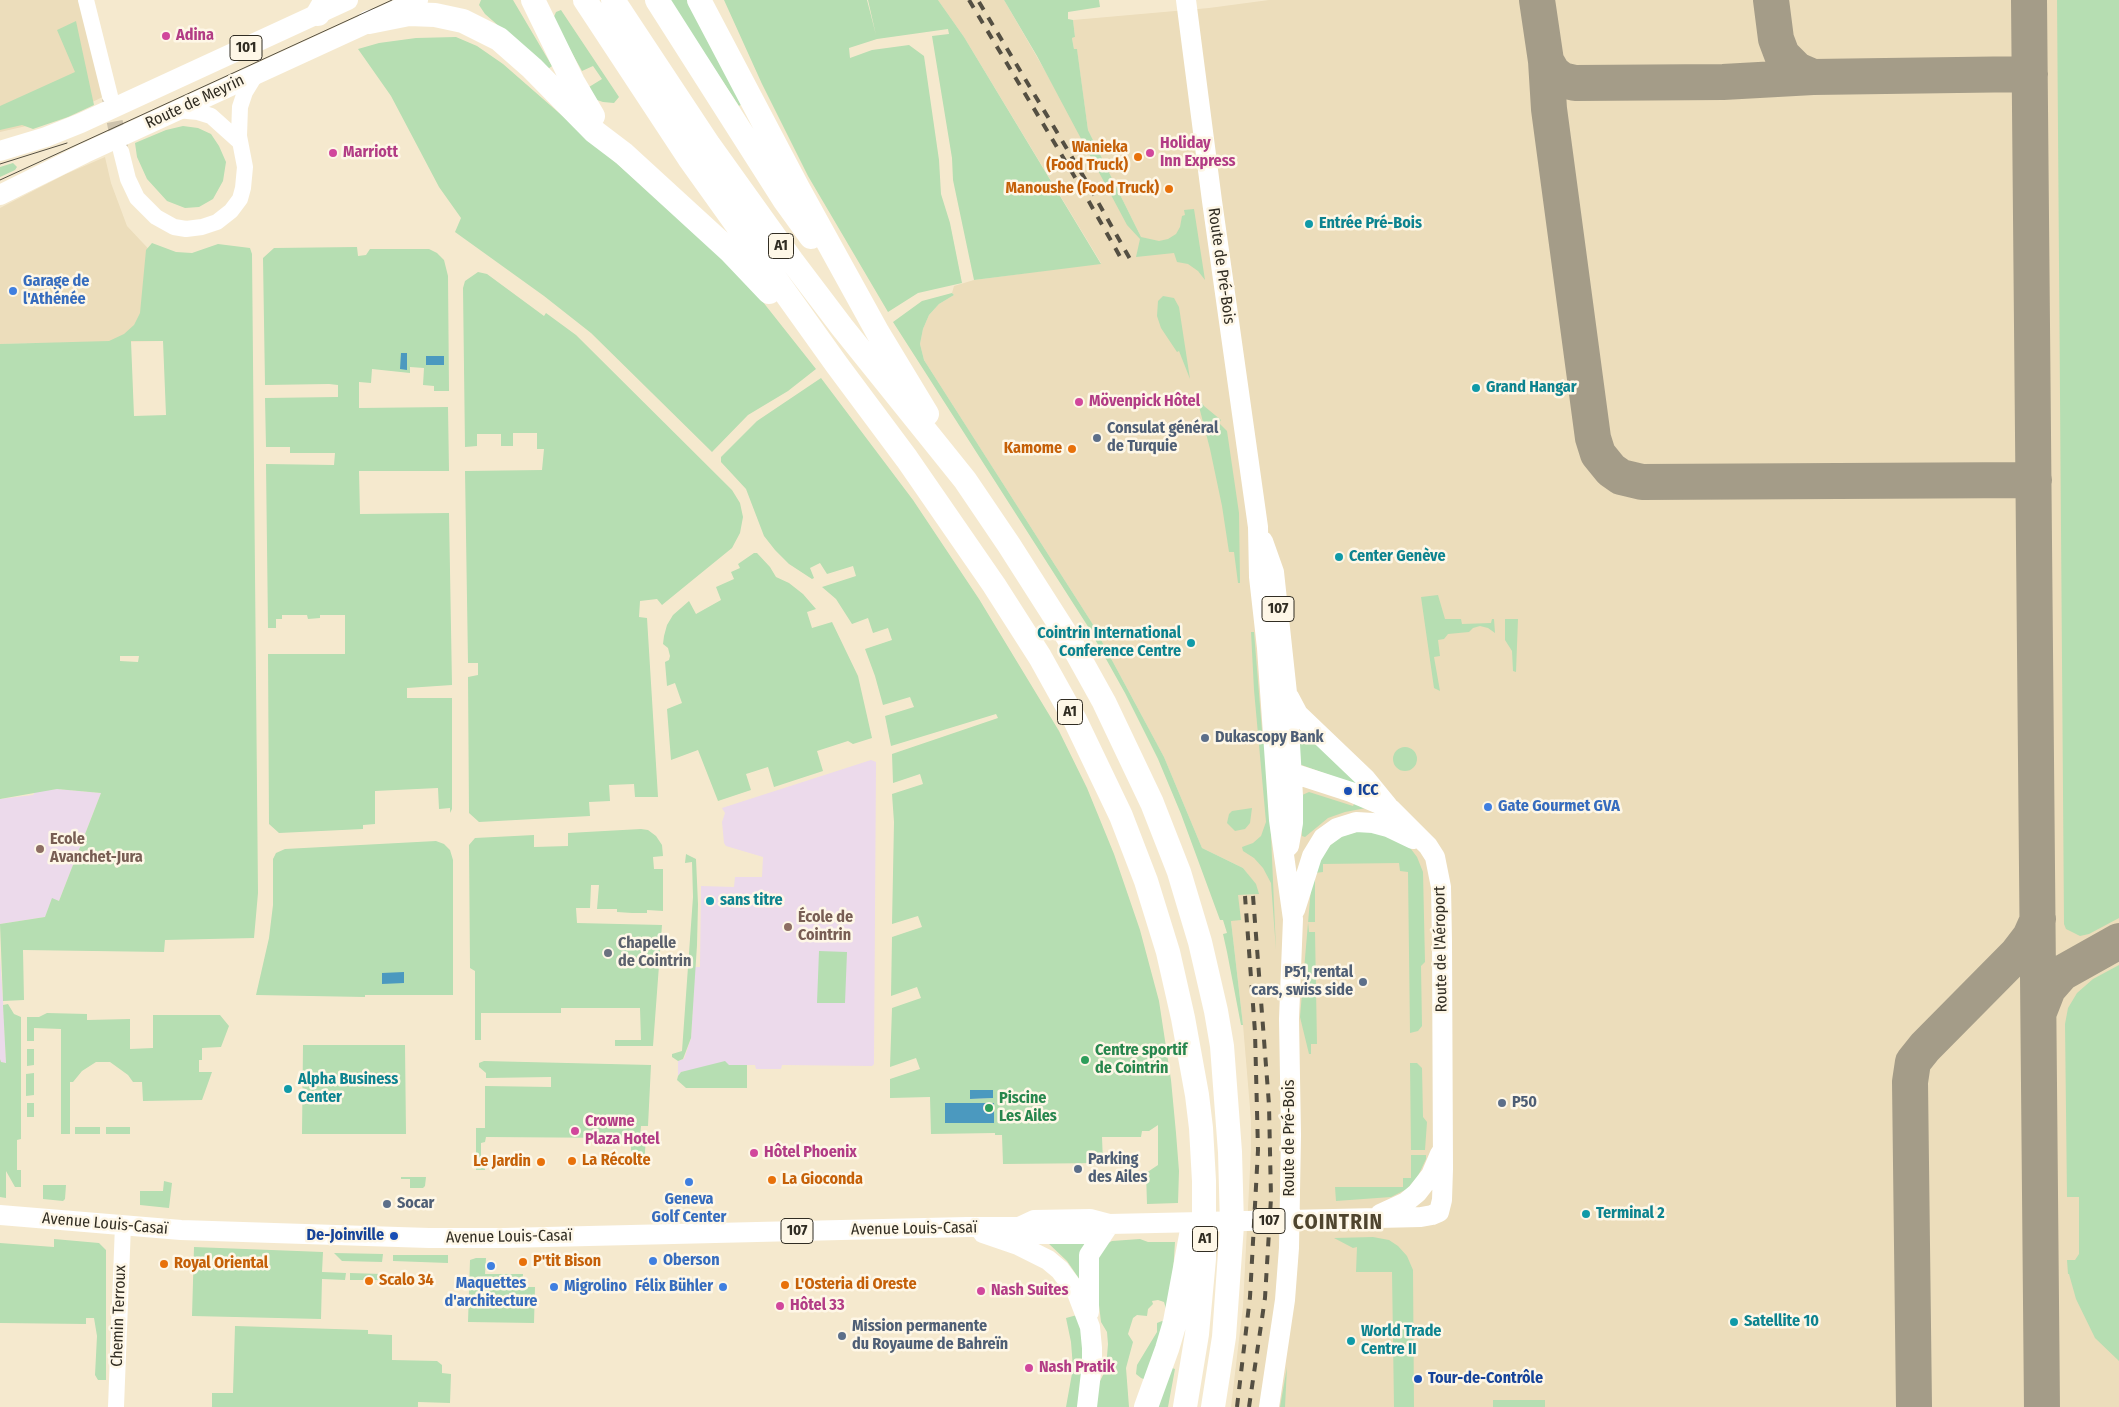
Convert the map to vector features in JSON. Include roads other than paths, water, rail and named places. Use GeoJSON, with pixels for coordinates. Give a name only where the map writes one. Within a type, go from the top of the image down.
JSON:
{"type":"FeatureCollection","features":[{"type":"Feature","properties":{"kind":"highway"},"geometry":{"type":"LineString","coordinates":[[533,0],[581,98],[624,154]]}},
{"type":"Feature","properties":{"kind":"highway","name":"A1"},"geometry":{"type":"LineString","coordinates":[[585,0],[673,134],[994,585],[1040,657],[1092,752],[1135,850],[1158,916],[1178,992],[1200,1128],[1206,1224],[1200,1315],[1185,1407]]}},
{"type":"Feature","properties":{"kind":"highway","name":"A1"},"geometry":{"type":"LineString","coordinates":[[613,0],[704,137],[792,261],[842,327],[965,480],[1042,596],[1109,711],[1138,770],[1167,839],[1200,942],[1222,1046],[1231,1189],[1231,1262],[1213,1407]]}},
{"type":"Feature","properties":{"kind":"highway"},"geometry":{"type":"LineString","coordinates":[[657,0],[785,201],[878,333]]}},
{"type":"Feature","properties":{"kind":"highway"},"geometry":{"type":"LineString","coordinates":[[699,0],[878,333],[965,480]]}},
{"type":"Feature","properties":{"kind":"highway"},"geometry":{"type":"LineString","coordinates":[[369,22],[422,14],[454,18],[475,26],[498,39],[513,51],[595,132],[624,154],[747,268],[836,365]]}},
{"type":"Feature","properties":{"kind":"highway"},"geometry":{"type":"LineString","coordinates":[[1146,1407],[1175,1322],[1190,1242],[1194,1201],[1192,1070]]}},
{"type":"Feature","properties":{"kind":"main road","name":"Route de Meyrin"},"geometry":{"type":"LineString","coordinates":[[0,151],[46,137],[80,123],[322,7],[348,0]]}},
{"type":"Feature","properties":{"kind":"main road","name":"Route de Pré-Bois"},"geometry":{"type":"LineString","coordinates":[[1185,1],[1258,527],[1259,577],[1284,770]]}},
{"type":"Feature","properties":{"kind":"main road","name":"Route de Meyrin"},"geometry":{"type":"LineString","coordinates":[[0,195],[85,153],[369,22],[404,2]]}},
{"type":"Feature","properties":{"kind":"main road","name":"Route de Pré-Bois"},"geometry":{"type":"LineString","coordinates":[[1258,527],[1274,572],[1287,693],[1284,770],[1279,820],[1293,919],[1289,1019],[1291,1172],[1289,1248],[1285,1300],[1269,1407]]}},
{"type":"Feature","properties":{"kind":"main road","name":"107"},"geometry":{"type":"LineString","coordinates":[[1287,693],[1298,714],[1366,779],[1391,809]]}},
{"type":"Feature","properties":{"kind":"main road","name":"Route de l'Aéroport"},"geometry":{"type":"LineString","coordinates":[[1284,770],[1348,790],[1391,809],[1428,846],[1437,865],[1441,887],[1442,1200],[1439,1212],[1432,1215],[1368,1218]]}},
{"type":"Feature","properties":{"kind":"main road"},"geometry":{"type":"LineString","coordinates":[[1293,919],[1312,856],[1323,838],[1337,828],[1356,822],[1379,824],[1428,846]]}},
{"type":"Feature","properties":{"kind":"main road"},"geometry":{"type":"LineString","coordinates":[[1368,1218],[1401,1205],[1417,1193],[1431,1175],[1442,1149]]}},
{"type":"Feature","properties":{"kind":"main road","name":"Avenue Louis-Casaï"},"geometry":{"type":"LineString","coordinates":[[0,1215],[181,1230],[429,1238],[505,1238],[967,1227],[1019,1228],[1034,1220],[1090,1219],[1109,1224],[1368,1218]]}},
{"type":"Feature","properties":{"kind":"main road"},"geometry":{"type":"LineString","coordinates":[[1087,1407],[1092,1364],[1089,1255],[1109,1224]]}},
{"type":"Feature","properties":{"kind":"main road"},"geometry":{"type":"LineString","coordinates":[[967,1227],[1018,1245],[1048,1260],[1060,1270],[1077,1292],[1090,1327]]}},
{"type":"Feature","properties":{"kind":"street"},"geometry":{"type":"LineString","coordinates":[[86,0],[110,96]]}},
{"type":"Feature","properties":{"kind":"street"},"geometry":{"type":"LineString","coordinates":[[121,151],[133,190],[149,212],[174,226],[195,229],[221,220],[240,199],[245,171],[240,142],[241,103],[245,92],[256,74]]}},
{"type":"Feature","properties":{"kind":"street"},"geometry":{"type":"LineString","coordinates":[[177,110],[198,112],[211,116],[240,142]]}},
{"type":"Feature","properties":{"kind":"street","name":"Chemin Terroux"},"geometry":{"type":"LineString","coordinates":[[116,1407],[123,1225]]}},
{"type":"Feature","properties":{"kind":"water"},"geometry":{"type":"Polygon","coordinates":[[[401,353],[407,353],[407,370],[400,369],[401,353]]]}},
{"type":"Feature","properties":{"kind":"water"},"geometry":{"type":"Polygon","coordinates":[[[426,356],[444,356],[444,365],[426,365],[426,356]]]}},
{"type":"Feature","properties":{"kind":"water"},"geometry":{"type":"Polygon","coordinates":[[[404,972],[404,983],[382,984],[382,973],[404,972]]]}},
{"type":"Feature","properties":{"kind":"water"},"geometry":{"type":"Polygon","coordinates":[[[970,1090],[993,1090],[993,1098],[970,1099],[970,1090]]]}},
{"type":"Feature","properties":{"kind":"water"},"geometry":{"type":"Polygon","coordinates":[[[945,1103],[994,1103],[994,1123],[945,1123],[945,1103]]]}},
{"type":"Feature","properties":{"kind":"tunnel"},"geometry":{"type":"LineString","coordinates":[[110,98],[120,148]]}},
{"type":"Feature","properties":{"kind":"tram line"},"geometry":{"type":"LineString","coordinates":[[0,180],[392,0]]}},
{"type":"Feature","properties":{"kind":"tram line"},"geometry":{"type":"LineString","coordinates":[[0,164],[67,143]]}},
{"type":"Feature","properties":{"kind":"railway"},"geometry":{"type":"LineString","coordinates":[[969,0],[1122,260]]}},
{"type":"Feature","properties":{"kind":"railway"},"geometry":{"type":"LineString","coordinates":[[979,2],[1085,179],[1130,259]]}},
{"type":"Feature","properties":{"kind":"railway"},"geometry":{"type":"LineString","coordinates":[[1237,1407],[1250,1297],[1258,1150],[1255,1032],[1245,896]]}},
{"type":"Feature","properties":{"kind":"railway"},"geometry":{"type":"LineString","coordinates":[[1249,1407],[1265,1298],[1271,1198],[1269,1105],[1253,896]]}},
{"type":"Feature","properties":{"kind":"place","name":"Adina"},"geometry":{"type":"Point","coordinates":[166,36]}},
{"type":"Feature","properties":{"kind":"place","name":"Marriott"},"geometry":{"type":"Point","coordinates":[333,153]}},
{"type":"Feature","properties":{"kind":"place","name":"Holiday Inn Express"},"geometry":{"type":"Point","coordinates":[1150,153]}},
{"type":"Feature","properties":{"kind":"place","name":"Wanieka (Food Truck)"},"geometry":{"type":"Point","coordinates":[1138,157]}},
{"type":"Feature","properties":{"kind":"place","name":"Manoushe (Food Truck)"},"geometry":{"type":"Point","coordinates":[1169,189]}},
{"type":"Feature","properties":{"kind":"place","name":"Entrée Pré-Bois"},"geometry":{"type":"Point","coordinates":[1309,224]}},
{"type":"Feature","properties":{"kind":"place","name":"Garage de l'Athénée"},"geometry":{"type":"Point","coordinates":[13,291]}},
{"type":"Feature","properties":{"kind":"place","name":"Grand Hangar"},"geometry":{"type":"Point","coordinates":[1476,388]}},
{"type":"Feature","properties":{"kind":"place","name":"Mövenpick Hôtel"},"geometry":{"type":"Point","coordinates":[1079,402]}},
{"type":"Feature","properties":{"kind":"place","name":"Consulat général de Turquie"},"geometry":{"type":"Point","coordinates":[1097,438]}},
{"type":"Feature","properties":{"kind":"place","name":"Kamome"},"geometry":{"type":"Point","coordinates":[1072,449]}},
{"type":"Feature","properties":{"kind":"place","name":"Center Genève"},"geometry":{"type":"Point","coordinates":[1339,557]}},
{"type":"Feature","properties":{"kind":"place","name":"Cointrin International Conference Centre"},"geometry":{"type":"Point","coordinates":[1191,643]}},
{"type":"Feature","properties":{"kind":"place","name":"Dukascopy Bank"},"geometry":{"type":"Point","coordinates":[1205,738]}},
{"type":"Feature","properties":{"kind":"place","name":"ICC"},"geometry":{"type":"Point","coordinates":[1348,791]}},
{"type":"Feature","properties":{"kind":"place","name":"Gate Gourmet GVA"},"geometry":{"type":"Point","coordinates":[1488,807]}},
{"type":"Feature","properties":{"kind":"place","name":"Ecole Avanchet-Jura"},"geometry":{"type":"Point","coordinates":[40,849]}},
{"type":"Feature","properties":{"kind":"place","name":"sans titre"},"geometry":{"type":"Point","coordinates":[710,901]}},
{"type":"Feature","properties":{"kind":"place","name":"École de Cointrin"},"geometry":{"type":"Point","coordinates":[788,927]}},
{"type":"Feature","properties":{"kind":"place","name":"Chapelle de Cointrin"},"geometry":{"type":"Point","coordinates":[608,953]}},
{"type":"Feature","properties":{"kind":"place","name":"P51, rental cars, swiss side"},"geometry":{"type":"Point","coordinates":[1363,982]}},
{"type":"Feature","properties":{"kind":"place","name":"Centre sportif de Cointrin"},"geometry":{"type":"Point","coordinates":[1085,1060]}},
{"type":"Feature","properties":{"kind":"place","name":"Alpha Business Center"},"geometry":{"type":"Point","coordinates":[288,1089]}},
{"type":"Feature","properties":{"kind":"place","name":"P50"},"geometry":{"type":"Point","coordinates":[1502,1103]}},
{"type":"Feature","properties":{"kind":"place","name":"Piscine Les Ailes"},"geometry":{"type":"Point","coordinates":[989,1108]}},
{"type":"Feature","properties":{"kind":"place","name":"Crowne Plaza Hotel"},"geometry":{"type":"Point","coordinates":[575,1131]}},
{"type":"Feature","properties":{"kind":"place","name":"Hôtel Phoenix"},"geometry":{"type":"Point","coordinates":[754,1153]}},
{"type":"Feature","properties":{"kind":"place","name":"La Récolte"},"geometry":{"type":"Point","coordinates":[572,1161]}},
{"type":"Feature","properties":{"kind":"place","name":"Le Jardin"},"geometry":{"type":"Point","coordinates":[541,1162]}},
{"type":"Feature","properties":{"kind":"place","name":"Parking des Ailes"},"geometry":{"type":"Point","coordinates":[1078,1169]}},
{"type":"Feature","properties":{"kind":"place","name":"La Gioconda"},"geometry":{"type":"Point","coordinates":[772,1180]}},
{"type":"Feature","properties":{"kind":"place","name":"Geneva Golf Center"},"geometry":{"type":"Point","coordinates":[689,1182]}},
{"type":"Feature","properties":{"kind":"place","name":"Socar"},"geometry":{"type":"Point","coordinates":[387,1204]}},
{"type":"Feature","properties":{"kind":"place","name":"Terminal 2"},"geometry":{"type":"Point","coordinates":[1586,1214]}},
{"type":"Feature","properties":{"kind":"place","name":"De-Joinville"},"geometry":{"type":"Point","coordinates":[394,1236]}},
{"type":"Feature","properties":{"kind":"place","name":"Oberson"},"geometry":{"type":"Point","coordinates":[653,1261]}},
{"type":"Feature","properties":{"kind":"place","name":"P'tit Bison"},"geometry":{"type":"Point","coordinates":[523,1262]}},
{"type":"Feature","properties":{"kind":"place","name":"Royal Oriental"},"geometry":{"type":"Point","coordinates":[164,1264]}},
{"type":"Feature","properties":{"kind":"place","name":"Maquettes d'architecture"},"geometry":{"type":"Point","coordinates":[491,1266]}},
{"type":"Feature","properties":{"kind":"place","name":"Scalo 34"},"geometry":{"type":"Point","coordinates":[369,1281]}},
{"type":"Feature","properties":{"kind":"place","name":"L'Osteria di Oreste"},"geometry":{"type":"Point","coordinates":[785,1285]}},
{"type":"Feature","properties":{"kind":"place","name":"Migrolino"},"geometry":{"type":"Point","coordinates":[554,1287]}},
{"type":"Feature","properties":{"kind":"place","name":"Félix Bühler"},"geometry":{"type":"Point","coordinates":[723,1287]}},
{"type":"Feature","properties":{"kind":"place","name":"Nash Suites"},"geometry":{"type":"Point","coordinates":[981,1291]}},
{"type":"Feature","properties":{"kind":"place","name":"Hôtel 33"},"geometry":{"type":"Point","coordinates":[780,1306]}},
{"type":"Feature","properties":{"kind":"place","name":"Satellite 10"},"geometry":{"type":"Point","coordinates":[1734,1322]}},
{"type":"Feature","properties":{"kind":"place","name":"Mission permanente du Royaume de Bahreïn"},"geometry":{"type":"Point","coordinates":[842,1336]}},
{"type":"Feature","properties":{"kind":"place","name":"World Trade Centre II"},"geometry":{"type":"Point","coordinates":[1351,1341]}},
{"type":"Feature","properties":{"kind":"place","name":"Nash Pratik"},"geometry":{"type":"Point","coordinates":[1029,1368]}},
{"type":"Feature","properties":{"kind":"place","name":"Tour-de-Contrôle"},"geometry":{"type":"Point","coordinates":[1418,1379]}},
{"type":"Feature","properties":{"kind":"district","name":"COINTRIN"},"geometry":{"type":"Point","coordinates":[1338,1223]}}]}
